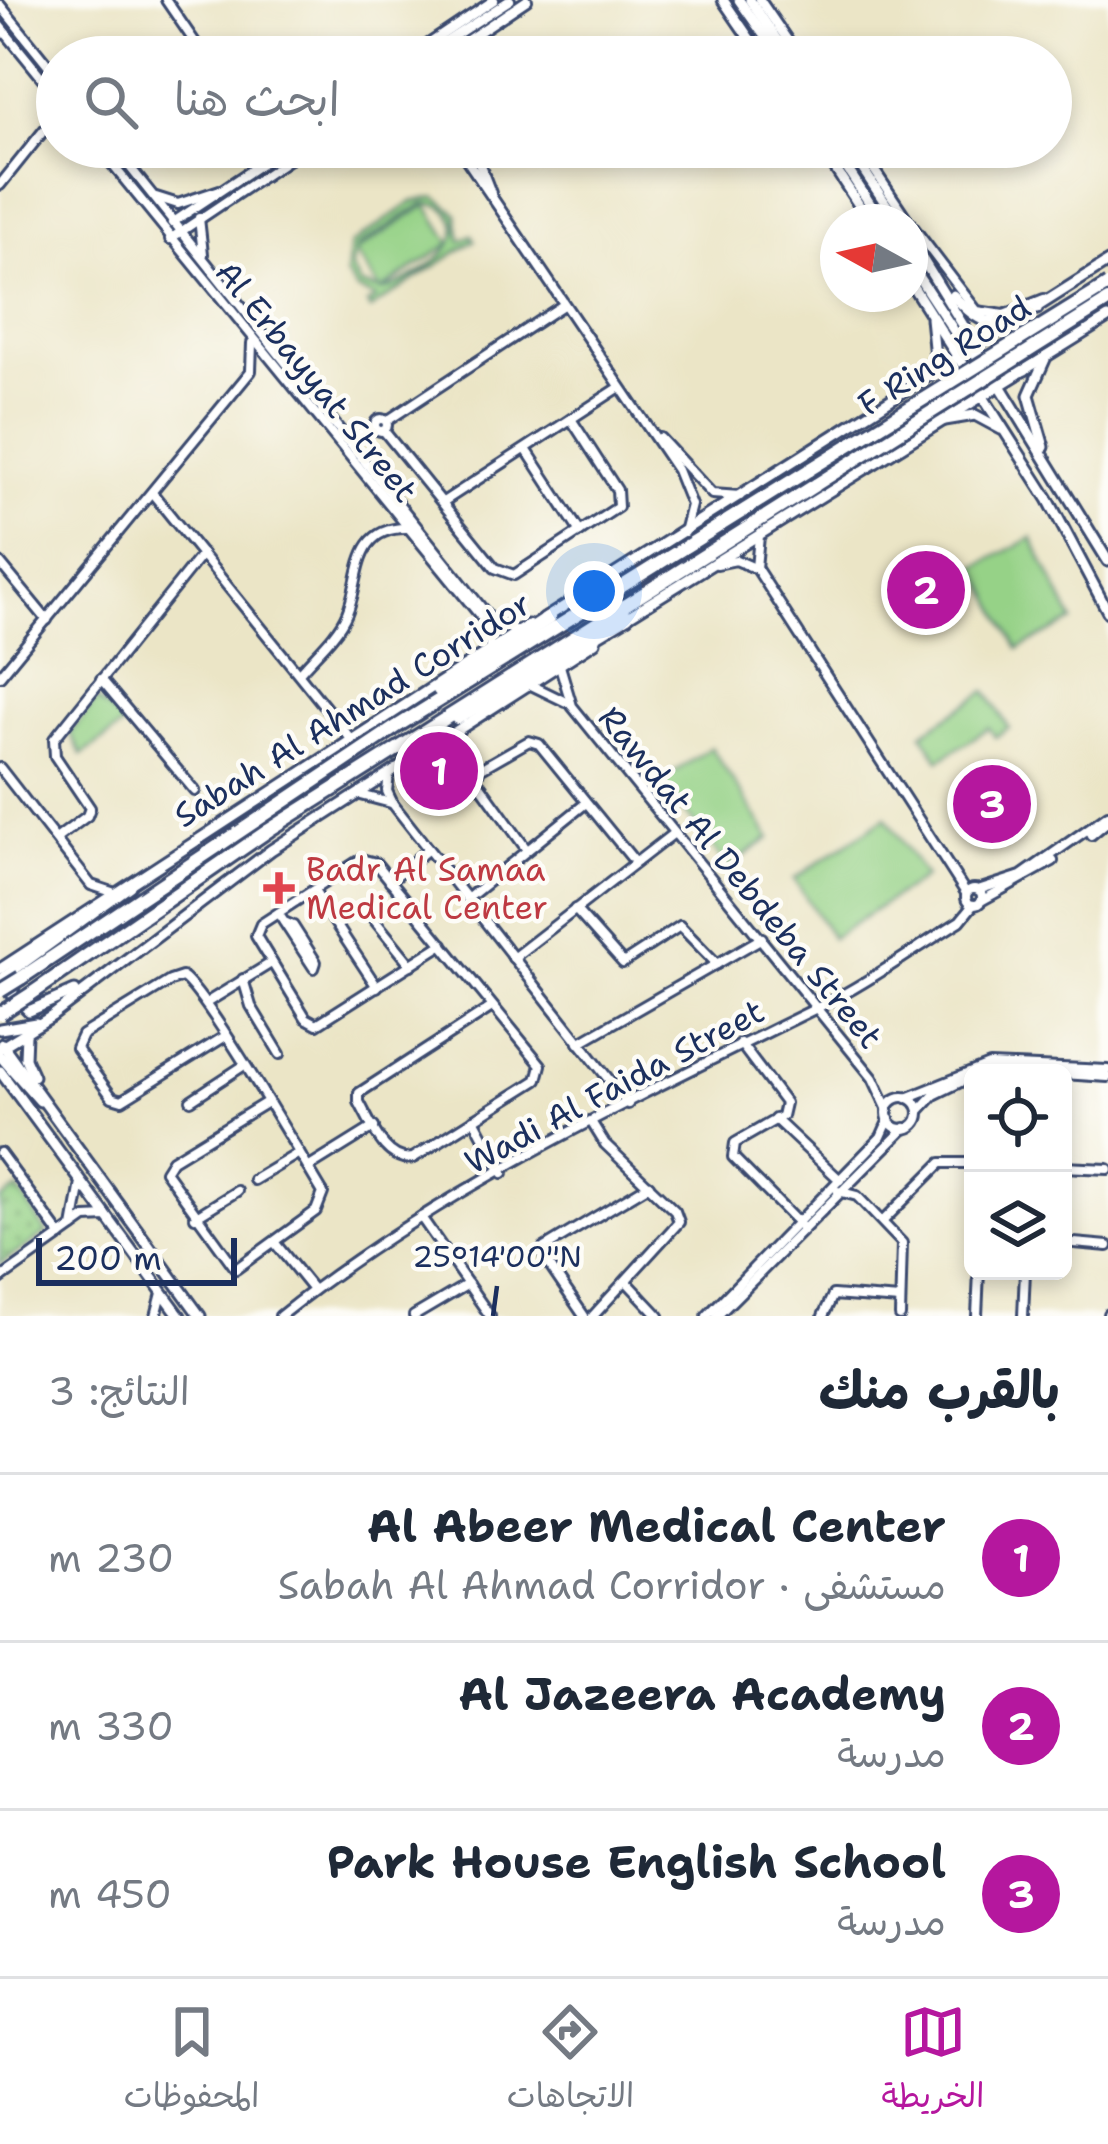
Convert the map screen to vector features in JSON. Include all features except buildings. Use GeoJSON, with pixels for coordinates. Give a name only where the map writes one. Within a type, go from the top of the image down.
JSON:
{"type":"FeatureCollection","features":[{"type":"Feature","properties":{"kind":"highway","name":"F Ring Road"},"geometry":{"type":"LineString","coordinates":[[809,470],[1108,285]]}},
{"type":"Feature","properties":{"kind":"highway","name":"F Ring Road"},"geometry":{"type":"LineString","coordinates":[[817,484],[1108,301]]}},
{"type":"Feature","properties":{"kind":"highway","name":"Sabah Al Ahmad Corridor"},"geometry":{"type":"LineString","coordinates":[[0,991],[22,971],[349,757],[809,470]]}},
{"type":"Feature","properties":{"kind":"highway","name":"Sabah Al Ahmad Corridor"},"geometry":{"type":"LineString","coordinates":[[0,1014],[396,748],[817,484]]}},
{"type":"Feature","properties":{"kind":"highway"},"geometry":{"type":"LineString","coordinates":[[396,748],[461,716],[627,616]]}},
{"type":"Feature","properties":{"kind":"highway"},"geometry":{"type":"LineString","coordinates":[[349,757],[366,739],[549,618]]}},
{"type":"Feature","properties":{"kind":"street"},"geometry":{"type":"LineString","coordinates":[[166,0],[191,36]]}},
{"type":"Feature","properties":{"kind":"street"},"geometry":{"type":"LineString","coordinates":[[491,13],[495,0]]}},
{"type":"Feature","properties":{"kind":"street"},"geometry":{"type":"LineString","coordinates":[[441,36],[495,0]]}},
{"type":"Feature","properties":{"kind":"street"},"geometry":{"type":"LineString","coordinates":[[455,36],[510,0]]}},
{"type":"Feature","properties":{"kind":"street"},"geometry":{"type":"LineString","coordinates":[[473,36],[527,0]]}},
{"type":"Feature","properties":{"kind":"street"},"geometry":{"type":"LineString","coordinates":[[723,0],[748,36]]}},
{"type":"Feature","properties":{"kind":"street"},"geometry":{"type":"LineString","coordinates":[[739,0],[764,36]]}},
{"type":"Feature","properties":{"kind":"street"},"geometry":{"type":"LineString","coordinates":[[750,0],[773,36]]}},
{"type":"Feature","properties":{"kind":"street"},"geometry":{"type":"LineString","coordinates":[[760,0],[785,36]]}},
{"type":"Feature","properties":{"kind":"street"},"geometry":{"type":"LineString","coordinates":[[0,5],[36,50]]}},
{"type":"Feature","properties":{"kind":"street"},"geometry":{"type":"LineString","coordinates":[[0,26],[36,70]]}},
{"type":"Feature","properties":{"kind":"street"},"geometry":{"type":"LineString","coordinates":[[0,185],[36,140]]}},
{"type":"Feature","properties":{"kind":"street","name":"Al Erbayyat Street"},"geometry":{"type":"LineString","coordinates":[[115,168],[487,624],[490,648]]}},
{"type":"Feature","properties":{"kind":"street","name":"Al Erbayyat Street"},"geometry":{"type":"LineString","coordinates":[[130,168],[492,621],[518,631]]}},
{"type":"Feature","properties":{"kind":"street"},"geometry":{"type":"LineString","coordinates":[[242,176],[248,168]]}},
{"type":"Feature","properties":{"kind":"street"},"geometry":{"type":"LineString","coordinates":[[163,229],[254,168]]}},
{"type":"Feature","properties":{"kind":"street"},"geometry":{"type":"LineString","coordinates":[[170,239],[283,168]]}},
{"type":"Feature","properties":{"kind":"street"},"geometry":{"type":"LineString","coordinates":[[472,168],[685,485],[699,496],[705,488]]}},
{"type":"Feature","properties":{"kind":"street"},"geometry":{"type":"LineString","coordinates":[[482,168],[503,216]]}},
{"type":"Feature","properties":{"kind":"street"},"geometry":{"type":"LineString","coordinates":[[835,168],[859,204]]}},
{"type":"Feature","properties":{"kind":"street"},"geometry":{"type":"LineString","coordinates":[[847,168],[870,204]]}},
{"type":"Feature","properties":{"kind":"street"},"geometry":{"type":"LineString","coordinates":[[862,168],[886,204]]}},
{"type":"Feature","properties":{"kind":"street"},"geometry":{"type":"LineString","coordinates":[[874,168],[897,204]]}},
{"type":"Feature","properties":{"kind":"street"},"geometry":{"type":"LineString","coordinates":[[152,196],[178,204],[206,190],[221,190]]}},
{"type":"Feature","properties":{"kind":"street"},"geometry":{"type":"LineString","coordinates":[[200,218],[198,239],[206,261]]}},
{"type":"Feature","properties":{"kind":"street"},"geometry":{"type":"LineString","coordinates":[[928,250],[965,302],[981,313],[1004,315],[1062,292]]}},
{"type":"Feature","properties":{"kind":"street","name":"F Ring Road"},"geometry":{"type":"LineString","coordinates":[[918,383],[1108,262]]}},
{"type":"Feature","properties":{"kind":"street"},"geometry":{"type":"LineString","coordinates":[[928,266],[985,394],[1108,612]]}},
{"type":"Feature","properties":{"kind":"street"},"geometry":{"type":"LineString","coordinates":[[933,274],[978,320],[999,322],[1036,309]]}},
{"type":"Feature","properties":{"kind":"street"},"geometry":{"type":"LineString","coordinates":[[928,291],[969,351]]}},
{"type":"Feature","properties":{"kind":"street"},"geometry":{"type":"LineString","coordinates":[[346,436],[382,427],[562,305]]}},
{"type":"Feature","properties":{"kind":"street"},"geometry":{"type":"LineString","coordinates":[[929,313],[993,367],[1108,560]]}},
{"type":"Feature","properties":{"kind":"street"},"geometry":{"type":"LineString","coordinates":[[918,383],[936,353],[929,313]]}},
{"type":"Feature","properties":{"kind":"street","name":"F Ring Road"},"geometry":{"type":"LineString","coordinates":[[939,421],[1108,318]]}},
{"type":"Feature","properties":{"kind":"street"},"geometry":{"type":"LineString","coordinates":[[0,676],[250,371],[255,358],[250,336]]}},
{"type":"Feature","properties":{"kind":"street"},"geometry":{"type":"LineString","coordinates":[[1046,356],[1029,395],[1047,458]]}},
{"type":"Feature","properties":{"kind":"street"},"geometry":{"type":"LineString","coordinates":[[993,367],[1024,370]]}},
{"type":"Feature","properties":{"kind":"street"},"geometry":{"type":"LineString","coordinates":[[250,371],[275,368]]}},
{"type":"Feature","properties":{"kind":"street","name":"Sabah Al Ahmad Corridor"},"geometry":{"type":"LineString","coordinates":[[0,969],[490,648],[549,618],[918,383]]}},
{"type":"Feature","properties":{"kind":"street"},"geometry":{"type":"LineString","coordinates":[[443,502],[617,389]]}},
{"type":"Feature","properties":{"kind":"street"},"geometry":{"type":"LineString","coordinates":[[200,1316],[61,1121],[1,1047],[52,1016],[350,797],[939,421],[985,418],[1013,441]]}},
{"type":"Feature","properties":{"kind":"street"},"geometry":{"type":"LineString","coordinates":[[382,427],[495,568],[508,575],[521,572],[615,511],[619,496],[571,419]]}},
{"type":"Feature","properties":{"kind":"street"},"geometry":{"type":"LineString","coordinates":[[640,422],[679,453],[714,495],[743,496]]}},
{"type":"Feature","properties":{"kind":"street"},"geometry":{"type":"LineString","coordinates":[[526,448],[580,532]]}},
{"type":"Feature","properties":{"kind":"street"},"geometry":{"type":"LineString","coordinates":[[683,533],[691,507],[685,485]]}},
{"type":"Feature","properties":{"kind":"street"},"geometry":{"type":"LineString","coordinates":[[153,494],[351,739]]}},
{"type":"Feature","properties":{"kind":"street"},"geometry":{"type":"LineString","coordinates":[[299,673],[345,618],[358,559],[388,529],[391,509]]}},
{"type":"Feature","properties":{"kind":"street"},"geometry":{"type":"LineString","coordinates":[[388,529],[406,528]]}},
{"type":"Feature","properties":{"kind":"street"},"geometry":{"type":"LineString","coordinates":[[757,569],[760,535]]}},
{"type":"Feature","properties":{"kind":"street"},"geometry":{"type":"LineString","coordinates":[[56,839],[87,816],[90,808],[56,756],[54,739],[202,554]]}},
{"type":"Feature","properties":{"kind":"street"},"geometry":{"type":"LineString","coordinates":[[710,566],[736,560],[757,569],[972,894]]}},
{"type":"Feature","properties":{"kind":"street"},"geometry":{"type":"LineString","coordinates":[[0,563],[47,620]]}},
{"type":"Feature","properties":{"kind":"street","name":"Rawdat Al Debdeba Street"},"geometry":{"type":"LineString","coordinates":[[560,666],[572,706]]}},
{"type":"Feature","properties":{"kind":"street"},"geometry":{"type":"LineString","coordinates":[[101,679],[195,791]]}},
{"type":"Feature","properties":{"kind":"street","name":"Rawdat Al Debdeba Street"},"geometry":{"type":"LineString","coordinates":[[531,685],[550,690],[572,706],[873,1078],[889,1114]]}},
{"type":"Feature","properties":{"kind":"street"},"geometry":{"type":"LineString","coordinates":[[527,850],[477,784],[480,769],[534,742],[635,862]]}},
{"type":"Feature","properties":{"kind":"street"},"geometry":{"type":"LineString","coordinates":[[0,768],[91,885],[112,892]]}},
{"type":"Feature","properties":{"kind":"street"},"geometry":{"type":"LineString","coordinates":[[390,771],[386,788],[393,804],[628,1104]]}},
{"type":"Feature","properties":{"kind":"street"},"geometry":{"type":"LineString","coordinates":[[350,797],[371,794],[393,804]]}},
{"type":"Feature","properties":{"kind":"street"},"geometry":{"type":"LineString","coordinates":[[466,899],[586,803]]}},
{"type":"Feature","properties":{"kind":"street","name":"Wadi Al Faida Street"},"geometry":{"type":"LineString","coordinates":[[280,1316],[421,1217],[816,1006],[960,921],[972,894],[1028,878],[1108,818]]}},
{"type":"Feature","properties":{"kind":"street"},"geometry":{"type":"LineString","coordinates":[[513,958],[674,833]]}},
{"type":"Feature","properties":{"kind":"street"},"geometry":{"type":"LineString","coordinates":[[390,881],[427,850]]}},
{"type":"Feature","properties":{"kind":"street"},"geometry":{"type":"LineString","coordinates":[[442,944],[312,1023],[256,932],[361,859],[376,863],[493,1006],[543,1069],[540,1077],[407,1160],[390,1153],[358,1098],[366,1084],[493,1006]]}},
{"type":"Feature","properties":{"kind":"street"},"geometry":{"type":"LineString","coordinates":[[0,980],[22,971],[137,877]]}},
{"type":"Feature","properties":{"kind":"street"},"geometry":{"type":"LineString","coordinates":[[90,907],[91,885]]}},
{"type":"Feature","properties":{"kind":"street"},"geometry":{"type":"LineString","coordinates":[[314,891],[377,987]]}},
{"type":"Feature","properties":{"kind":"street"},"geometry":{"type":"LineString","coordinates":[[364,908],[410,965]]}},
{"type":"Feature","properties":{"kind":"street"},"geometry":{"type":"LineString","coordinates":[[575,909],[622,963],[680,926],[689,930],[717,964]]}},
{"type":"Feature","properties":{"kind":"street"},"geometry":{"type":"LineString","coordinates":[[281,918],[301,945]]}},
{"type":"Feature","properties":{"kind":"street"},"geometry":{"type":"LineString","coordinates":[[579,1043],[762,938]]}},
{"type":"Feature","properties":{"kind":"street"},"geometry":{"type":"LineString","coordinates":[[205,1004],[271,963]]}},
{"type":"Feature","properties":{"kind":"street"},"geometry":{"type":"LineString","coordinates":[[22,971],[13,994],[29,1011],[41,1011],[100,977]]}},
{"type":"Feature","properties":{"kind":"street"},"geometry":{"type":"LineString","coordinates":[[224,1037],[122,1100],[112,1097],[78,1054],[82,1035],[175,978],[188,979],[267,1102],[323,1193],[322,1202],[246,1267],[232,1268],[166,1175],[168,1163],[267,1102]]}},
{"type":"Feature","properties":{"kind":"street"},"geometry":{"type":"LineString","coordinates":[[243,979],[249,1002],[280,1054]]}},
{"type":"Feature","properties":{"kind":"street"},"geometry":{"type":"LineString","coordinates":[[0,1030],[52,1016]]}},
{"type":"Feature","properties":{"kind":"street"},"geometry":{"type":"LineString","coordinates":[[26,1033],[27,1064],[61,1121]]}},
{"type":"Feature","properties":{"kind":"street"},"geometry":{"type":"LineString","coordinates":[[740,1043],[785,1103],[782,1116],[738,1139],[733,1157],[801,1226]]}},
{"type":"Feature","properties":{"kind":"street"},"geometry":{"type":"LineString","coordinates":[[717,1316],[881,1137],[889,1114],[903,1098],[989,1065],[1108,1073]]}},
{"type":"Feature","properties":{"kind":"street"},"geometry":{"type":"LineString","coordinates":[[191,1100],[243,1066]]}},
{"type":"Feature","properties":{"kind":"street"},"geometry":{"type":"LineString","coordinates":[[1072,1074],[1108,1073]]}},
{"type":"Feature","properties":{"kind":"street"},"geometry":{"type":"LineString","coordinates":[[3,1075],[180,1316]]}},
{"type":"Feature","properties":{"kind":"street","name":"Rawdat Al Debdeba Street"},"geometry":{"type":"LineString","coordinates":[[873,1078],[919,1111]]}},
{"type":"Feature","properties":{"kind":"street"},"geometry":{"type":"LineString","coordinates":[[839,1185],[914,1124],[934,1095],[964,1080]]}},
{"type":"Feature","properties":{"kind":"street"},"geometry":{"type":"LineString","coordinates":[[889,1114],[904,1129]]}},
{"type":"Feature","properties":{"kind":"street"},"geometry":{"type":"LineString","coordinates":[[775,1119],[839,1185],[884,1220],[902,1243],[900,1316]]}},
{"type":"Feature","properties":{"kind":"street"},"geometry":{"type":"LineString","coordinates":[[474,1120],[503,1173]]}},
{"type":"Feature","properties":{"kind":"street"},"geometry":{"type":"LineString","coordinates":[[592,1123],[605,1144],[649,1185],[675,1211],[678,1227],[589,1316],[545,1259],[544,1248],[649,1185]]}},
{"type":"Feature","properties":{"kind":"street"},"geometry":{"type":"LineString","coordinates":[[308,1168],[374,1127]]}},
{"type":"Feature","properties":{"kind":"street"},"geometry":{"type":"LineString","coordinates":[[0,1153],[61,1236]]}},
{"type":"Feature","properties":{"kind":"street"},"geometry":{"type":"LineString","coordinates":[[254,1180],[299,1154]]}},
{"type":"Feature","properties":{"kind":"street"},"geometry":{"type":"LineString","coordinates":[[884,1220],[940,1163],[964,1163]]}},
{"type":"Feature","properties":{"kind":"street"},"geometry":{"type":"LineString","coordinates":[[1072,1167],[1108,1169]]}},
{"type":"Feature","properties":{"kind":"street"},"geometry":{"type":"LineString","coordinates":[[853,1176],[857,1196]]}},
{"type":"Feature","properties":{"kind":"street"},"geometry":{"type":"LineString","coordinates":[[72,1228],[81,1182]]}},
{"type":"Feature","properties":{"kind":"street"},"geometry":{"type":"LineString","coordinates":[[195,1217],[237,1191]]}},
{"type":"Feature","properties":{"kind":"street"},"geometry":{"type":"LineString","coordinates":[[0,1280],[90,1216],[107,1217]]}},
{"type":"Feature","properties":{"kind":"street"},"geometry":{"type":"LineString","coordinates":[[421,1217],[490,1316]]}},
{"type":"Feature","properties":{"kind":"street"},"geometry":{"type":"LineString","coordinates":[[707,1316],[801,1226]]}},
{"type":"Feature","properties":{"kind":"street"},"geometry":{"type":"LineString","coordinates":[[275,1243],[313,1290]]}},
{"type":"Feature","properties":{"kind":"street"},"geometry":{"type":"LineString","coordinates":[[1072,1243],[1108,1246]]}},
{"type":"Feature","properties":{"kind":"street"},"geometry":{"type":"LineString","coordinates":[[977,1316],[979,1280]]}},
{"type":"Feature","properties":{"kind":"street"},"geometry":{"type":"LineString","coordinates":[[1023,1316],[1025,1280]]}},
{"type":"Feature","properties":{"kind":"street"},"geometry":{"type":"LineString","coordinates":[[627,1282],[659,1316]]}},
{"type":"Feature","properties":{"kind":"street"},"geometry":{"type":"LineString","coordinates":[[414,1316],[468,1284]]}},
{"type":"Feature","properties":{"kind":"street"},"geometry":{"type":"LineString","coordinates":[[156,1316],[162,1292]]}},
{"type":"Feature","properties":{"kind":"street"},"geometry":{"type":"LineString","coordinates":[[823,1316],[833,1294],[901,1300]]}},
{"type":"Feature","properties":{"kind":"green space"},"geometry":{"type":"Polygon","coordinates":[[[436,197],[457,213],[461,241],[472,235],[475,240],[370,309],[367,304],[375,298],[357,290],[346,275],[350,245],[414,201],[436,197]],[[423,204],[356,252],[427,205],[451,243],[455,226],[444,208],[423,204]],[[450,244],[380,291],[405,281],[434,262],[450,244]],[[355,253],[351,267],[361,285],[380,290],[355,253]]]}},
{"type":"Feature","properties":{"kind":"green space"},"geometry":{"type":"Polygon","coordinates":[[[1032,538],[1073,621],[1018,649],[976,567],[1032,538]]]}},
{"type":"Feature","properties":{"kind":"green space"},"geometry":{"type":"Polygon","coordinates":[[[986,691],[1009,728],[995,737],[989,728],[939,760],[922,733],[986,691]]]}},
{"type":"Feature","properties":{"kind":"green space"},"geometry":{"type":"Polygon","coordinates":[[[97,700],[126,724],[82,755],[70,733],[97,700]]]}},
{"type":"Feature","properties":{"kind":"green space"},"geometry":{"type":"Polygon","coordinates":[[[711,747],[770,838],[728,867],[661,781],[711,747]]]}},
{"type":"Feature","properties":{"kind":"green space"},"geometry":{"type":"Polygon","coordinates":[[[886,817],[925,877],[832,938],[794,879],[886,817]]]}},
{"type":"Feature","properties":{"kind":"green space"},"geometry":{"type":"Polygon","coordinates":[[[18,1189],[47,1233],[0,1264],[0,1200],[18,1189]]]}},
{"type":"Feature","properties":{"kind":"place","name":"Al Jazeera Academy"},"geometry":{"type":"Point","coordinates":[926,590]}},
{"type":"Feature","properties":{"kind":"place","name":"Al Abeer Medical Center"},"geometry":{"type":"Point","coordinates":[439,771]}},
{"type":"Feature","properties":{"kind":"place","name":"Park House English School"},"geometry":{"type":"Point","coordinates":[992,804]}},
{"type":"Feature","properties":{"kind":"place","name":"Badr Al Samaa Medical Center"},"geometry":{"type":"Point","coordinates":[279,888]}}]}
